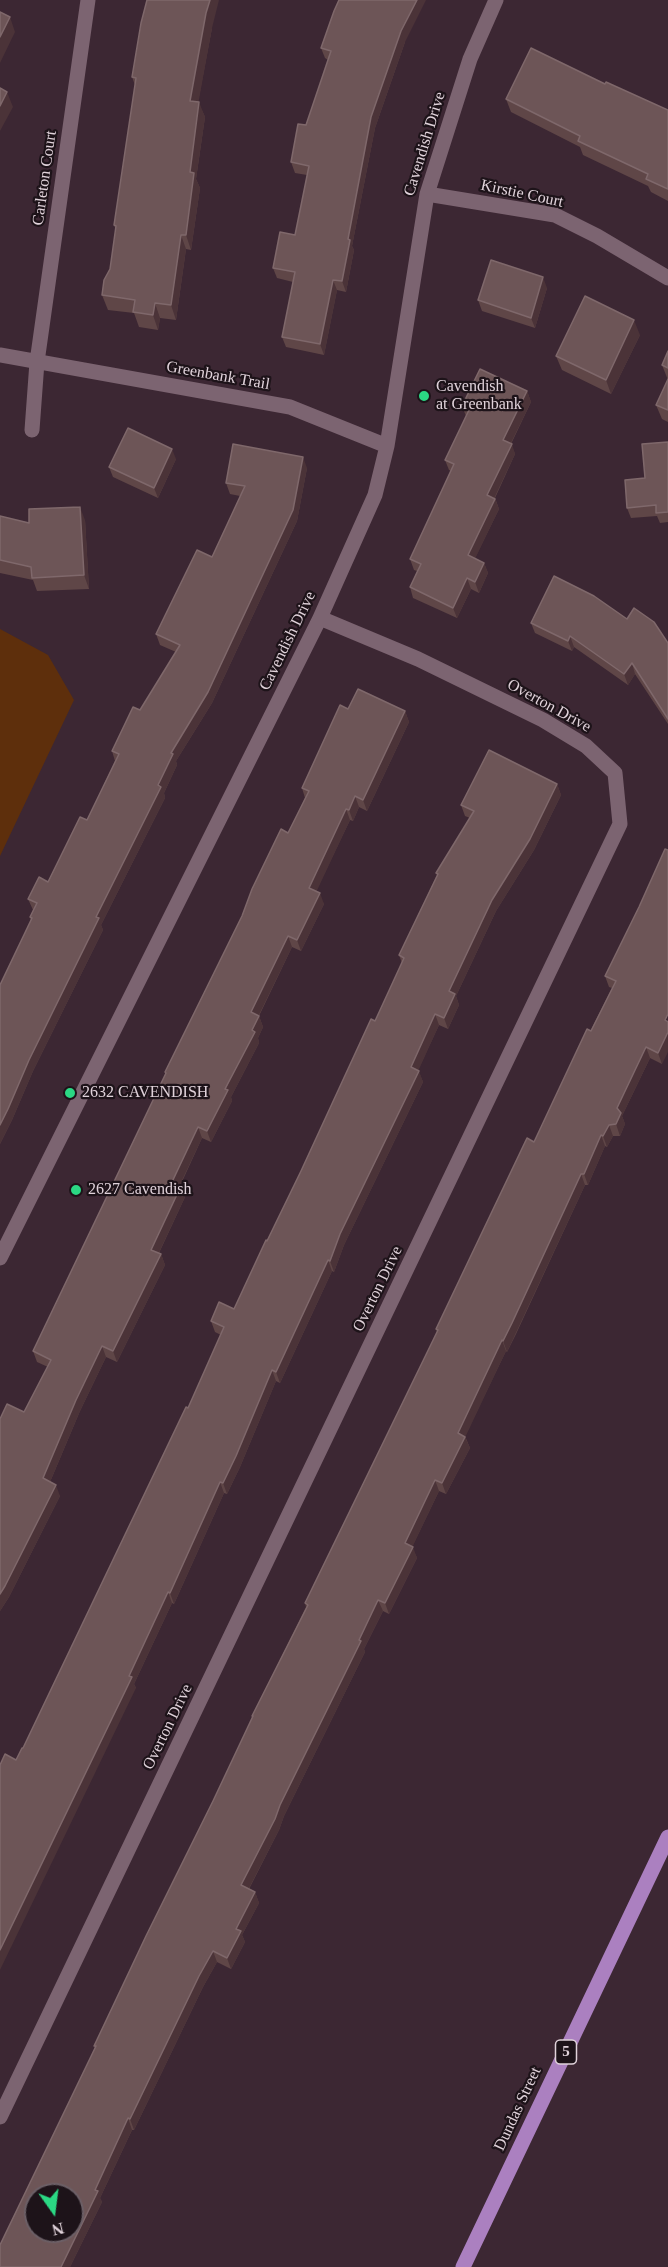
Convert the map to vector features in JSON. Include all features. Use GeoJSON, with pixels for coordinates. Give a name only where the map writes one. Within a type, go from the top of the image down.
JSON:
{"type":"FeatureCollection","features":[{"type":"Feature","properties":{"kind":"main road","name":"Dundas Street"},"geometry":{"type":"LineString","coordinates":[[463,2267],[668,1837]]}},
{"type":"Feature","properties":{"kind":"street","name":"Carleton Court"},"geometry":{"type":"LineString","coordinates":[[37,362],[88,0]]}},
{"type":"Feature","properties":{"kind":"street","name":"Cavendish Drive"},"geometry":{"type":"LineString","coordinates":[[0,1258],[320,618],[375,495],[387,446],[427,194],[470,59],[496,0]]}},
{"type":"Feature","properties":{"kind":"street","name":"Kirstie Court"},"geometry":{"type":"LineString","coordinates":[[427,194],[555,216],[597,236],[668,278]]}},
{"type":"Feature","properties":{"kind":"street","name":"Greenbank Trail"},"geometry":{"type":"LineString","coordinates":[[0,355],[290,407],[387,446]]}},
{"type":"Feature","properties":{"kind":"street"},"geometry":{"type":"LineString","coordinates":[[32,429],[37,362]]}},
{"type":"Feature","properties":{"kind":"street","name":"Overton Drive"},"geometry":{"type":"LineString","coordinates":[[0,2117],[620,824],[615,773],[586,746],[543,720],[418,659],[320,618]]}},
{"type":"Feature","properties":{"kind":"shaded area"},"geometry":{"type":"Polygon","coordinates":[[[0,629],[48,655],[74,700],[0,856],[0,629]]]}},
{"type":"Feature","properties":{"kind":"building"},"geometry":{"type":"Polygon","coordinates":[[[147,0],[210,0],[190,101],[199,102],[190,172],[194,173],[186,235],[181,235],[171,305],[155,303],[153,315],[133,312],[135,300],[102,295],[104,280],[110,269],[116,226],[114,225],[136,78],[132,77],[147,0]]]}},
{"type":"Feature","properties":{"kind":"building"},"geometry":{"type":"Polygon","coordinates":[[[339,0],[417,0],[401,31],[371,117],[342,281],[333,280],[320,344],[282,337],[295,272],[273,268],[280,232],[295,235],[309,166],[291,162],[298,124],[306,125],[331,51],[321,48],[339,0]]]}},
{"type":"Feature","properties":{"kind":"building"},"geometry":{"type":"Polygon","coordinates":[[[0,12],[10,17],[0,37],[0,12]]]}},
{"type":"Feature","properties":{"kind":"building"},"geometry":{"type":"Polygon","coordinates":[[[531,48],[605,84],[606,82],[668,110],[668,189],[646,179],[648,174],[578,141],[580,136],[506,99],[531,48]]]}},
{"type":"Feature","properties":{"kind":"building"},"geometry":{"type":"Polygon","coordinates":[[[0,88],[7,92],[0,106],[0,88]]]}},
{"type":"Feature","properties":{"kind":"building"},"geometry":{"type":"Polygon","coordinates":[[[491,260],[543,277],[531,318],[478,300],[491,260]]]}},
{"type":"Feature","properties":{"kind":"building"},"geometry":{"type":"Polygon","coordinates":[[[585,296],[634,320],[606,380],[556,356],[585,296]]]}},
{"type":"Feature","properties":{"kind":"building"},"geometry":{"type":"Polygon","coordinates":[[[668,351],[668,368],[662,365],[668,351]]]}},
{"type":"Feature","properties":{"kind":"building"},"geometry":{"type":"Polygon","coordinates":[[[480,369],[527,391],[503,440],[512,444],[487,495],[495,499],[468,555],[484,563],[475,582],[467,578],[453,608],[410,587],[421,564],[410,559],[454,464],[445,460],[469,410],[462,406],[480,369]]]}},
{"type":"Feature","properties":{"kind":"building"},"geometry":{"type":"Polygon","coordinates":[[[668,379],[668,410],[656,405],[668,379]]]}},
{"type":"Feature","properties":{"kind":"building"},"geometry":{"type":"Polygon","coordinates":[[[128,428],[172,449],[154,488],[109,467],[128,428]]]}},
{"type":"Feature","properties":{"kind":"building"},"geometry":{"type":"Polygon","coordinates":[[[668,442],[668,512],[656,513],[656,505],[627,508],[625,480],[645,478],[642,444],[668,442]]]}},
{"type":"Feature","properties":{"kind":"building"},"geometry":{"type":"Polygon","coordinates":[[[233,444],[303,457],[293,510],[208,692],[171,753],[173,754],[158,785],[161,787],[96,917],[99,918],[29,1060],[0,1125],[0,985],[37,903],[28,899],[39,877],[48,882],[80,817],[87,820],[119,754],[112,751],[133,707],[140,710],[180,645],[156,634],[197,550],[212,557],[245,486],[226,483],[233,444]]]}},
{"type":"Feature","properties":{"kind":"building"},"geometry":{"type":"Polygon","coordinates":[[[80,507],[84,575],[32,578],[31,567],[0,560],[0,516],[29,523],[29,509],[80,507]]]}},
{"type":"Feature","properties":{"kind":"building"},"geometry":{"type":"Polygon","coordinates":[[[554,576],[594,596],[627,619],[634,608],[654,622],[668,643],[668,719],[632,663],[624,674],[570,636],[568,641],[531,623],[554,576]]]}},
{"type":"Feature","properties":{"kind":"building"},"geometry":{"type":"Polygon","coordinates":[[[358,689],[405,711],[363,800],[355,796],[349,810],[346,809],[309,888],[320,893],[297,940],[288,936],[251,1012],[259,1016],[252,1030],[255,1032],[225,1089],[228,1090],[207,1131],[198,1127],[172,1182],[181,1186],[151,1250],[161,1254],[113,1351],[102,1346],[76,1400],[43,1478],[56,1485],[0,1594],[0,1419],[7,1404],[24,1412],[51,1360],[33,1351],[165,1072],[242,916],[252,889],[281,829],[288,833],[309,791],[302,788],[340,705],[348,709],[358,689]]]}},
{"type":"Feature","properties":{"kind":"building"},"geometry":{"type":"Polygon","coordinates":[[[489,750],[557,784],[530,839],[492,900],[449,991],[455,994],[444,1018],[435,1014],[411,1067],[419,1071],[276,1372],[272,1370],[236,1456],[223,1483],[220,1482],[170,1593],[168,1592],[129,1676],[132,1677],[0,1950],[0,1765],[5,1754],[16,1760],[23,1748],[186,1407],[188,1408],[224,1327],[211,1321],[219,1302],[234,1309],[371,1019],[375,1021],[404,958],[399,955],[438,874],[436,873],[474,811],[461,805],[489,750]]]}},
{"type":"Feature","properties":{"kind":"building"},"geometry":{"type":"Polygon","coordinates":[[[665,849],[668,850],[668,1014],[665,1020],[668,1022],[668,1032],[658,1053],[646,1047],[617,1108],[621,1113],[616,1124],[609,1125],[603,1136],[601,1135],[584,1174],[581,1174],[458,1433],[465,1437],[442,1483],[435,1480],[405,1543],[413,1547],[385,1603],[378,1600],[359,1640],[361,1641],[241,1885],[255,1892],[236,1929],[241,1931],[227,1958],[213,1951],[199,1976],[130,2119],[128,2118],[84,2220],[84,2183],[30,2183],[146,1936],[308,1605],[305,1603],[438,1330],[436,1329],[527,1138],[534,1142],[587,1029],[591,1031],[616,981],[605,976],[665,849]]]}},
{"type":"Feature","properties":{"kind":"building"},"geometry":{"type":"Polygon","coordinates":[[[24,2195],[24,2243],[73,2243],[61,2267],[0,2267],[0,2245],[24,2195]]]}},
{"type":"Feature","properties":{"kind":"place","name":"Cavendish at Greenbank"},"geometry":{"type":"Point","coordinates":[424,396]}},
{"type":"Feature","properties":{"kind":"place","name":"2632 CAVENDISH"},"geometry":{"type":"Point","coordinates":[70,1093]}},
{"type":"Feature","properties":{"kind":"place","name":"2627 Cavendish"},"geometry":{"type":"Point","coordinates":[76,1190]}}]}
